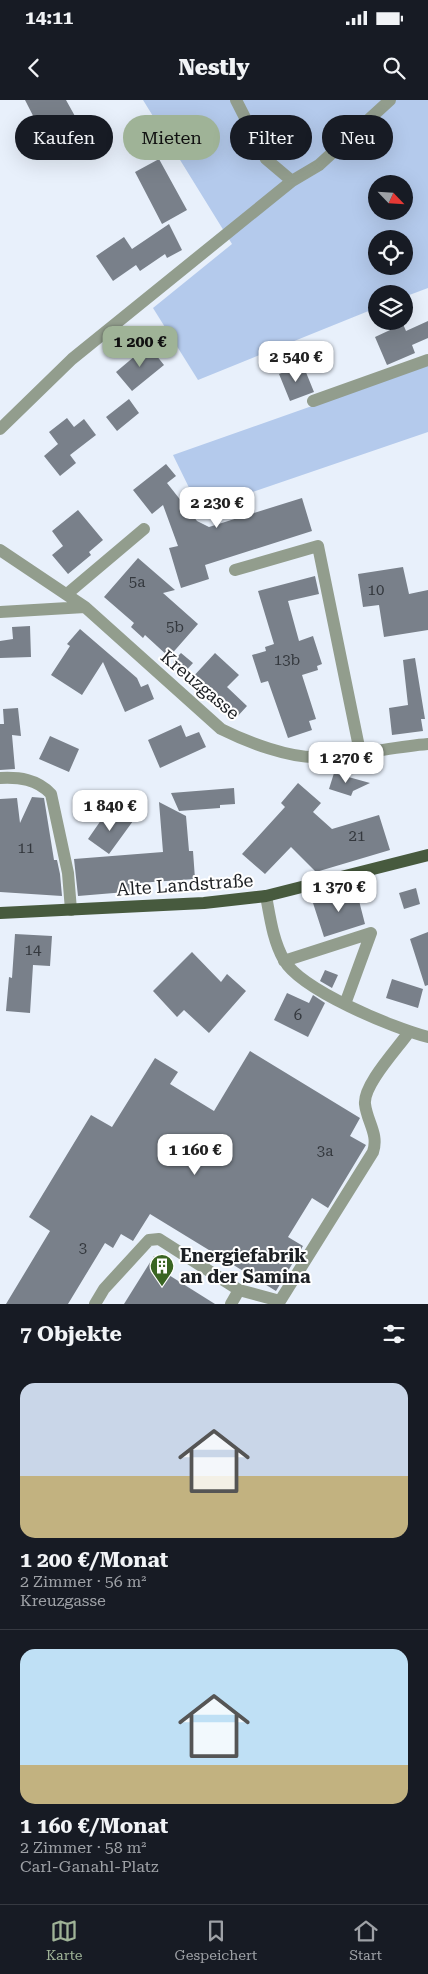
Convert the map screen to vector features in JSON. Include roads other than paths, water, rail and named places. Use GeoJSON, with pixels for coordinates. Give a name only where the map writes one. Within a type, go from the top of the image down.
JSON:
{"type":"FeatureCollection","features":[{"type":"Feature","properties":{"kind":"main road","name":"Alte Landstraße"},"geometry":{"type":"LineString","coordinates":[[0,913],[204,903],[266,896],[428,854]]}},
{"type":"Feature","properties":{"kind":"street"},"geometry":{"type":"LineString","coordinates":[[236,100],[266,159],[292,181]]}},
{"type":"Feature","properties":{"kind":"street"},"geometry":{"type":"LineString","coordinates":[[0,429],[72,359],[292,181],[319,165],[390,100]]}},
{"type":"Feature","properties":{"kind":"street"},"geometry":{"type":"LineString","coordinates":[[313,401],[428,360]]}},
{"type":"Feature","properties":{"kind":"street"},"geometry":{"type":"LineString","coordinates":[[67,594],[144,529]]}},
{"type":"Feature","properties":{"kind":"street"},"geometry":{"type":"LineString","coordinates":[[236,570],[318,546],[360,752]]}},
{"type":"Feature","properties":{"kind":"street","name":"Kreuzgasse"},"geometry":{"type":"LineString","coordinates":[[0,550],[85,607],[221,729],[255,745],[319,758],[428,744]]}},
{"type":"Feature","properties":{"kind":"street"},"geometry":{"type":"LineString","coordinates":[[0,612],[85,607]]}},
{"type":"Feature","properties":{"kind":"street"},"geometry":{"type":"LineString","coordinates":[[0,778],[16,777],[42,784],[51,794],[68,873],[70,910]]}},
{"type":"Feature","properties":{"kind":"street"},"geometry":{"type":"LineString","coordinates":[[266,896],[275,939],[284,961],[301,980],[345,1004],[409,1032],[428,1037]]}},
{"type":"Feature","properties":{"kind":"street"},"geometry":{"type":"LineString","coordinates":[[284,961],[371,933],[345,1004]]}},
{"type":"Feature","properties":{"kind":"street"},"geometry":{"type":"LineString","coordinates":[[95,1304],[104,1289],[149,1240],[154,1239],[159,1240],[239,1290],[274,1301],[280,1301],[285,1296],[373,1152],[376,1140],[365,1104],[366,1096],[371,1084],[409,1032]]}},
{"type":"Feature","properties":{"kind":"street"},"geometry":{"type":"LineString","coordinates":[[231,1304],[239,1290]]}},
{"type":"Feature","properties":{"kind":"place","name":"Energiefabrik an der Samina"},"geometry":{"type":"Point","coordinates":[162,1287]}}]}
